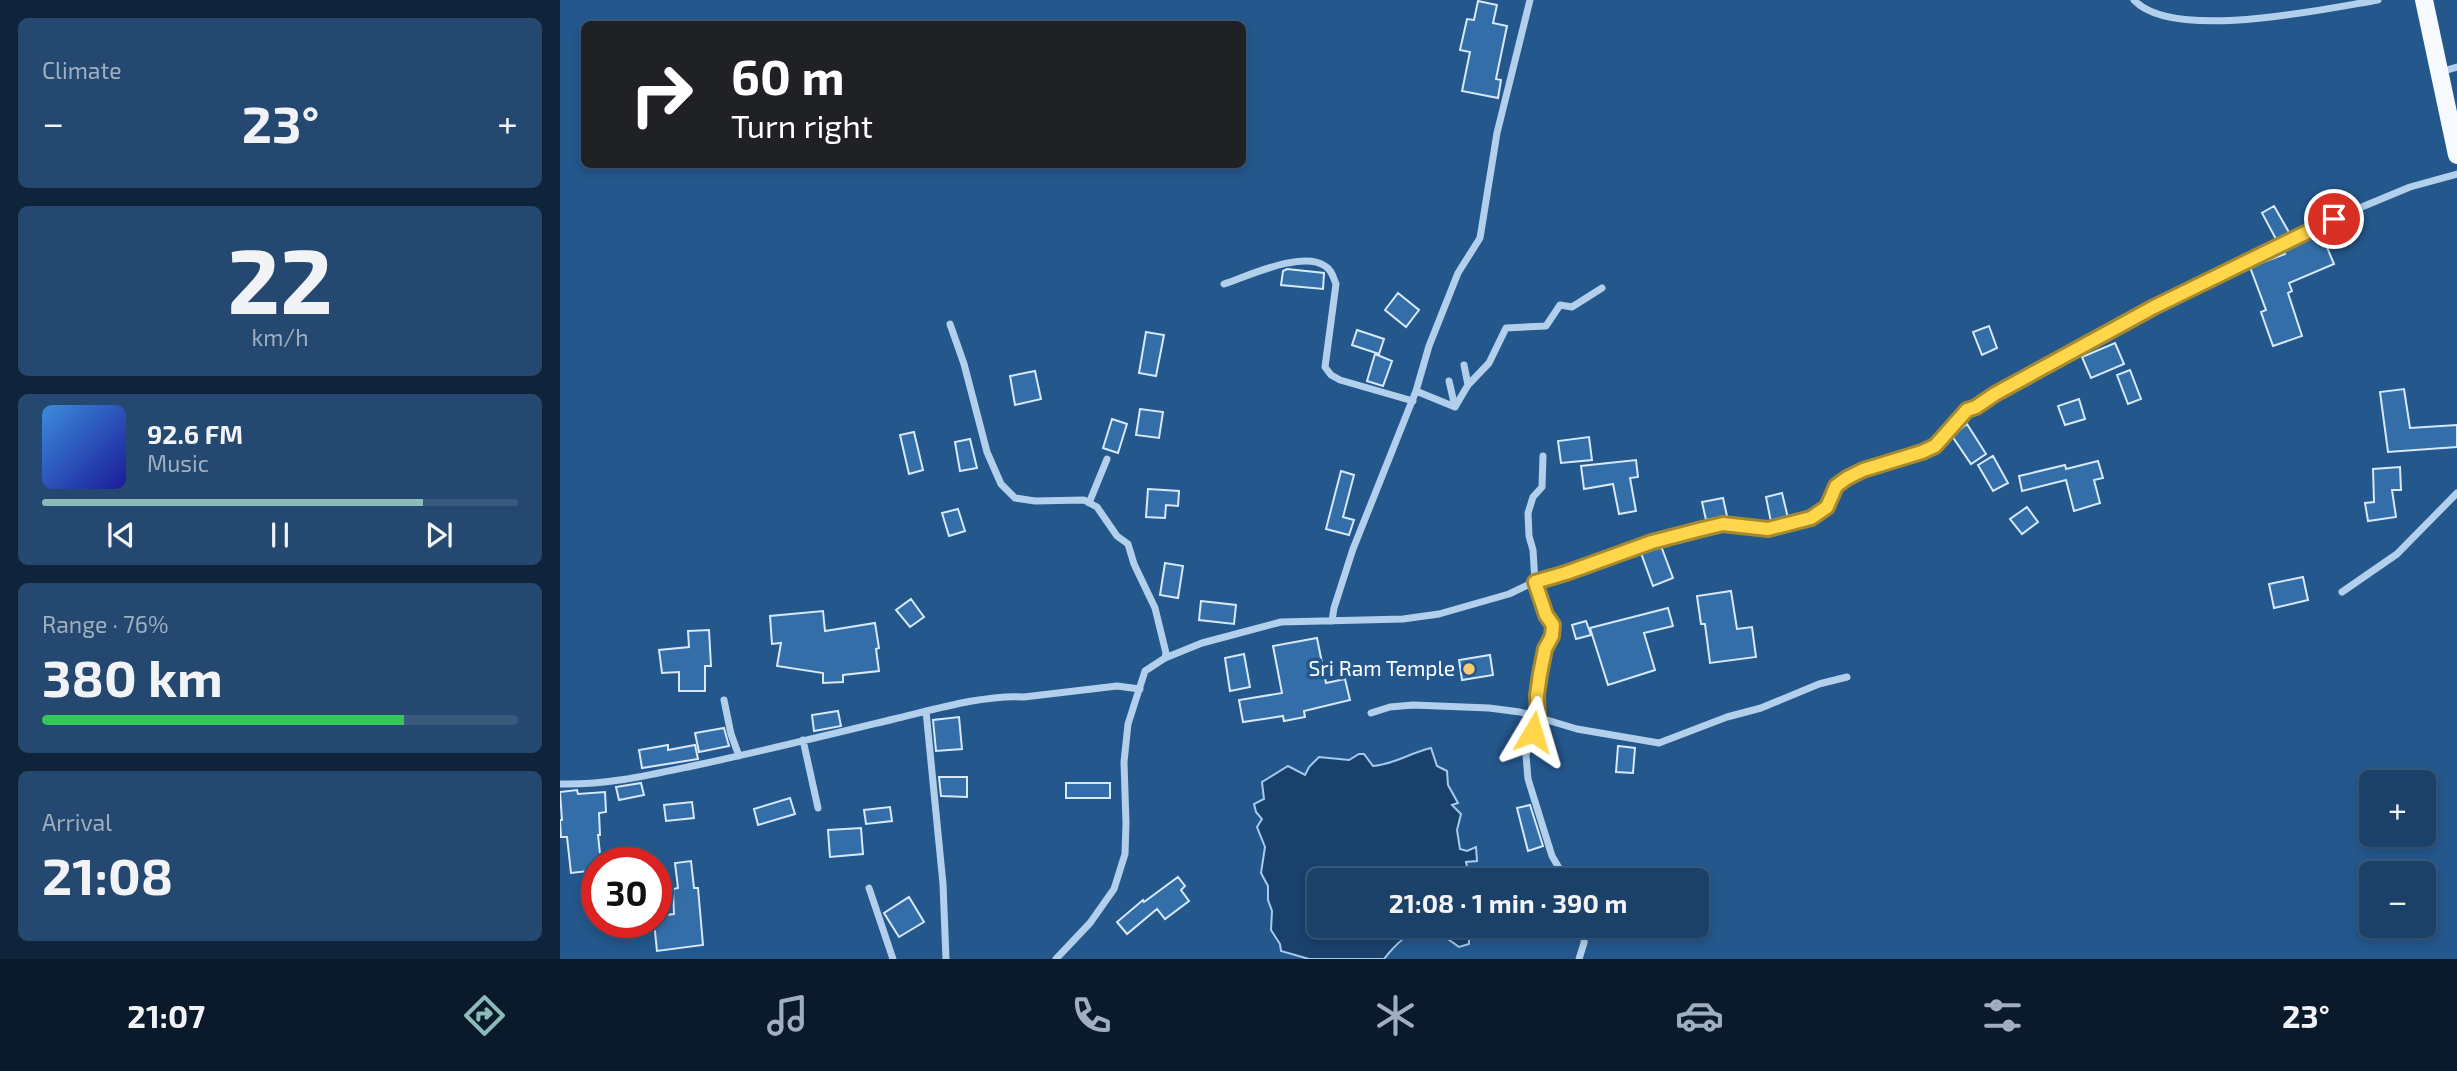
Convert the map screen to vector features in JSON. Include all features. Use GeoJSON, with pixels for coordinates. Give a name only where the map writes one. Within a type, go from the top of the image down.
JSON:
{"type":"FeatureCollection","features":[{"type":"Feature","properties":{"kind":"main road"},"geometry":{"type":"LineString","coordinates":[[2424,0],[2457,155]]}},
{"type":"Feature","properties":{"kind":"street"},"geometry":{"type":"LineString","coordinates":[[1332,621],[1353,549],[1413,401],[1429,346],[1458,273],[1480,238],[1497,133],[1530,0]]}},
{"type":"Feature","properties":{"kind":"street"},"geometry":{"type":"LineString","coordinates":[[2134,0],[2145,10],[2170,17],[2240,21],[2378,0]]}},
{"type":"Feature","properties":{"kind":"street"},"geometry":{"type":"LineString","coordinates":[[2439,72],[2457,67]]}},
{"type":"Feature","properties":{"kind":"street"},"geometry":{"type":"LineString","coordinates":[[1056,959],[1090,923],[1114,889],[1125,854],[1124,762],[1128,724],[1145,671],[1165,658],[1202,643],[1281,622],[1403,620],[1426,616],[1509,594],[1535,582],[1652,542],[1698,530],[1723,524],[1768,529],[1811,518],[1827,507],[1836,486],[1847,478],[1935,446],[1967,410],[2154,307],[2357,209],[2410,187],[2457,174]]}},
{"type":"Feature","properties":{"kind":"street"},"geometry":{"type":"LineString","coordinates":[[1224,284],[1280,264],[1300,261],[1322,263],[1332,272],[1336,284],[1325,367],[1331,375],[1340,380],[1413,401]]}},
{"type":"Feature","properties":{"kind":"street"},"geometry":{"type":"LineString","coordinates":[[1455,407],[1468,385],[1489,363],[1506,328],[1546,326],[1560,305],[1572,307],[1602,288]]}},
{"type":"Feature","properties":{"kind":"street"},"geometry":{"type":"LineString","coordinates":[[950,324],[964,364],[987,452],[1001,484],[1015,498],[1035,501],[1084,500],[1097,507],[1117,536],[1128,544],[1134,565],[1155,608],[1165,658]]}},
{"type":"Feature","properties":{"kind":"street"},"geometry":{"type":"LineString","coordinates":[[1464,365],[1468,385]]}},
{"type":"Feature","properties":{"kind":"street"},"geometry":{"type":"LineString","coordinates":[[1449,381],[1455,407]]}},
{"type":"Feature","properties":{"kind":"street"},"geometry":{"type":"LineString","coordinates":[[1416,391],[1455,407]]}},
{"type":"Feature","properties":{"kind":"street"},"geometry":{"type":"LineString","coordinates":[[1543,456],[1542,487],[1533,497],[1528,513],[1535,582],[1546,615],[1553,625],[1538,683],[1538,718],[1526,755],[1528,779],[1552,856],[1559,868]]}},
{"type":"Feature","properties":{"kind":"street"},"geometry":{"type":"LineString","coordinates":[[1089,503],[1107,459]]}},
{"type":"Feature","properties":{"kind":"street"},"geometry":{"type":"LineString","coordinates":[[2342,592],[2397,554],[2457,494]]}},
{"type":"Feature","properties":{"kind":"street"},"geometry":{"type":"LineString","coordinates":[[1371,713],[1390,707],[1413,705],[1462,706],[1520,712],[1577,729],[1659,743],[1727,717],[1761,708],[1819,684],[1847,677]]}},
{"type":"Feature","properties":{"kind":"street"},"geometry":{"type":"LineString","coordinates":[[560,784],[593,785],[739,756],[926,712],[1014,696],[1117,686],[1139,689]]}},
{"type":"Feature","properties":{"kind":"street"},"geometry":{"type":"LineString","coordinates":[[724,701],[739,756]]}},
{"type":"Feature","properties":{"kind":"street"},"geometry":{"type":"LineString","coordinates":[[926,712],[942,873],[946,959]]}},
{"type":"Feature","properties":{"kind":"street"},"geometry":{"type":"LineString","coordinates":[[803,740],[818,808]]}},
{"type":"Feature","properties":{"kind":"street"},"geometry":{"type":"LineString","coordinates":[[869,888],[893,959]]}},
{"type":"Feature","properties":{"kind":"street"},"geometry":{"type":"LineString","coordinates":[[1579,959],[1584,938]]}},
{"type":"Feature","properties":{"kind":"water"},"geometry":{"type":"Polygon","coordinates":[[[1431,748],[1437,766],[1447,771],[1448,785],[1458,803],[1452,805],[1461,814],[1457,830],[1460,849],[1467,851],[1476,847],[1477,861],[1466,862],[1467,868],[1307,868],[1307,938],[1404,938],[1384,959],[1309,959],[1281,951],[1280,944],[1271,930],[1272,911],[1268,900],[1268,886],[1261,873],[1265,847],[1257,827],[1262,819],[1254,804],[1264,799],[1262,782],[1288,766],[1305,775],[1319,757],[1349,760],[1364,754],[1373,766],[1431,748]]]}},
{"type":"Feature","properties":{"kind":"water"},"geometry":{"type":"Polygon","coordinates":[[[1445,938],[1469,938],[1469,944],[1459,947],[1445,938]]]}},
{"type":"Feature","properties":{"kind":"building"},"geometry":{"type":"Polygon","coordinates":[[[1478,1],[1497,5],[1493,23],[1507,26],[1496,79],[1501,80],[1498,98],[1462,91],[1470,52],[1460,50],[1467,19],[1474,20],[1478,1]]]}},
{"type":"Feature","properties":{"kind":"building"},"geometry":{"type":"Polygon","coordinates":[[[2274,206],[2290,234],[2277,241],[2262,213],[2274,206]]]}},
{"type":"Feature","properties":{"kind":"building"},"geometry":{"type":"Polygon","coordinates":[[[2321,233],[2334,264],[2289,283],[2292,291],[2288,293],[2302,336],[2273,346],[2261,312],[2266,310],[2250,267],[2285,254],[2283,251],[2321,233]]]}},
{"type":"Feature","properties":{"kind":"building"},"geometry":{"type":"Polygon","coordinates":[[[1287,269],[1324,273],[1323,289],[1281,285],[1283,271],[1287,269]]]}},
{"type":"Feature","properties":{"kind":"building"},"geometry":{"type":"Polygon","coordinates":[[[1398,293],[1419,310],[1406,327],[1385,310],[1398,293]]]}},
{"type":"Feature","properties":{"kind":"building"},"geometry":{"type":"Polygon","coordinates":[[[1989,326],[1997,348],[1982,355],[1973,332],[1989,326]]]}},
{"type":"Feature","properties":{"kind":"building"},"geometry":{"type":"Polygon","coordinates":[[[1357,330],[1384,339],[1379,354],[1352,345],[1357,330]]]}},
{"type":"Feature","properties":{"kind":"building"},"geometry":{"type":"Polygon","coordinates":[[[1146,332],[1164,335],[1156,376],[1139,373],[1146,332]]]}},
{"type":"Feature","properties":{"kind":"building"},"geometry":{"type":"Polygon","coordinates":[[[2115,343],[2124,364],[2091,378],[2082,357],[2115,343]]]}},
{"type":"Feature","properties":{"kind":"building"},"geometry":{"type":"Polygon","coordinates":[[[1375,354],[1392,361],[1383,386],[1367,381],[1375,354]]]}},
{"type":"Feature","properties":{"kind":"building"},"geometry":{"type":"Polygon","coordinates":[[[2130,370],[2141,399],[2128,404],[2117,375],[2130,370]]]}},
{"type":"Feature","properties":{"kind":"building"},"geometry":{"type":"Polygon","coordinates":[[[1035,371],[1041,399],[1015,405],[1010,376],[1035,371]]]}},
{"type":"Feature","properties":{"kind":"building"},"geometry":{"type":"Polygon","coordinates":[[[2404,389],[2410,428],[2457,425],[2457,447],[2388,452],[2380,392],[2404,389]]]}},
{"type":"Feature","properties":{"kind":"building"},"geometry":{"type":"Polygon","coordinates":[[[2079,399],[2085,419],[2065,425],[2058,406],[2079,399]]]}},
{"type":"Feature","properties":{"kind":"building"},"geometry":{"type":"Polygon","coordinates":[[[1140,409],[1163,412],[1159,438],[1136,435],[1140,409]]]}},
{"type":"Feature","properties":{"kind":"building"},"geometry":{"type":"Polygon","coordinates":[[[1112,419],[1127,424],[1118,453],[1103,448],[1112,419]]]}},
{"type":"Feature","properties":{"kind":"building"},"geometry":{"type":"Polygon","coordinates":[[[1967,424],[1986,454],[1971,464],[1952,436],[1967,424]]]}},
{"type":"Feature","properties":{"kind":"building"},"geometry":{"type":"Polygon","coordinates":[[[914,432],[923,470],[909,474],[900,435],[914,432]]]}},
{"type":"Feature","properties":{"kind":"building"},"geometry":{"type":"Polygon","coordinates":[[[1589,437],[1592,460],[1561,463],[1558,441],[1589,437]]]}},
{"type":"Feature","properties":{"kind":"building"},"geometry":{"type":"Polygon","coordinates":[[[970,439],[977,468],[960,471],[955,442],[970,439]]]}},
{"type":"Feature","properties":{"kind":"building"},"geometry":{"type":"Polygon","coordinates":[[[1993,456],[2008,483],[1993,491],[1978,465],[1993,456]]]}},
{"type":"Feature","properties":{"kind":"building"},"geometry":{"type":"Polygon","coordinates":[[[1636,460],[1638,477],[1630,478],[1636,511],[1619,514],[1613,484],[1584,489],[1581,466],[1636,460]]]}},
{"type":"Feature","properties":{"kind":"building"},"geometry":{"type":"Polygon","coordinates":[[[2098,461],[2103,478],[2094,480],[2100,503],[2074,511],[2066,480],[2022,491],[2019,476],[2065,465],[2066,469],[2098,461]]]}},
{"type":"Feature","properties":{"kind":"building"},"geometry":{"type":"Polygon","coordinates":[[[2400,467],[2401,490],[2392,490],[2396,517],[2368,521],[2365,503],[2374,502],[2373,469],[2400,467]]]}},
{"type":"Feature","properties":{"kind":"building"},"geometry":{"type":"Polygon","coordinates":[[[1341,471],[1354,475],[1343,517],[1354,520],[1349,535],[1326,529],[1341,471]]]}},
{"type":"Feature","properties":{"kind":"building"},"geometry":{"type":"Polygon","coordinates":[[[1148,489],[1179,491],[1178,506],[1166,505],[1165,518],[1146,517],[1148,489]]]}},
{"type":"Feature","properties":{"kind":"building"},"geometry":{"type":"Polygon","coordinates":[[[1782,493],[1788,518],[1771,522],[1766,497],[1782,493]]]}},
{"type":"Feature","properties":{"kind":"building"},"geometry":{"type":"Polygon","coordinates":[[[1723,498],[1727,516],[1706,520],[1702,502],[1723,498]]]}},
{"type":"Feature","properties":{"kind":"building"},"geometry":{"type":"Polygon","coordinates":[[[2027,507],[2038,522],[2022,534],[2010,519],[2027,507]]]}},
{"type":"Feature","properties":{"kind":"building"},"geometry":{"type":"Polygon","coordinates":[[[958,509],[965,531],[949,536],[942,513],[958,509]]]}},
{"type":"Feature","properties":{"kind":"building"},"geometry":{"type":"Polygon","coordinates":[[[1661,546],[1673,578],[1653,586],[1641,553],[1661,546]]]}},
{"type":"Feature","properties":{"kind":"building"},"geometry":{"type":"Polygon","coordinates":[[[1165,563],[1183,566],[1178,598],[1160,595],[1165,563]]]}},
{"type":"Feature","properties":{"kind":"building"},"geometry":{"type":"Polygon","coordinates":[[[2303,577],[2308,600],[2274,608],[2269,584],[2303,577]]]}},
{"type":"Feature","properties":{"kind":"building"},"geometry":{"type":"Polygon","coordinates":[[[1731,591],[1737,629],[1752,627],[1756,657],[1710,663],[1705,624],[1701,624],[1697,596],[1731,591]]]}},
{"type":"Feature","properties":{"kind":"building"},"geometry":{"type":"Polygon","coordinates":[[[911,599],[924,617],[910,627],[896,610],[911,599]]]}},
{"type":"Feature","properties":{"kind":"building"},"geometry":{"type":"Polygon","coordinates":[[[1201,601],[1236,605],[1234,624],[1199,620],[1201,601]]]}},
{"type":"Feature","properties":{"kind":"building"},"geometry":{"type":"Polygon","coordinates":[[[1668,608],[1673,626],[1644,633],[1655,670],[1608,685],[1590,628],[1668,608]]]}},
{"type":"Feature","properties":{"kind":"building"},"geometry":{"type":"Polygon","coordinates":[[[823,611],[825,631],[875,623],[879,671],[843,675],[843,682],[823,683],[823,673],[777,666],[781,643],[772,644],[770,616],[823,611]]]}},
{"type":"Feature","properties":{"kind":"building"},"geometry":{"type":"Polygon","coordinates":[[[1586,621],[1591,635],[1576,639],[1572,625],[1586,621]]]}},
{"type":"Feature","properties":{"kind":"building"},"geometry":{"type":"Polygon","coordinates":[[[709,630],[711,666],[705,666],[705,691],[679,691],[679,672],[662,673],[659,650],[689,647],[688,631],[709,630]]]}},
{"type":"Feature","properties":{"kind":"building"},"geometry":{"type":"Polygon","coordinates":[[[1317,638],[1326,683],[1345,679],[1350,700],[1304,711],[1305,717],[1284,721],[1283,716],[1243,722],[1239,700],[1282,693],[1273,646],[1317,638]]]}},
{"type":"Feature","properties":{"kind":"building"},"geometry":{"type":"Polygon","coordinates":[[[1244,654],[1250,687],[1230,691],[1225,658],[1244,654]]]}},
{"type":"Feature","properties":{"kind":"building"},"geometry":{"type":"Polygon","coordinates":[[[1490,655],[1493,675],[1462,680],[1459,660],[1490,655]]]}},
{"type":"Feature","properties":{"kind":"building"},"geometry":{"type":"Polygon","coordinates":[[[838,711],[841,726],[814,731],[812,715],[838,711]]]}},
{"type":"Feature","properties":{"kind":"building"},"geometry":{"type":"Polygon","coordinates":[[[959,717],[962,749],[936,751],[933,720],[959,717]]]}},
{"type":"Feature","properties":{"kind":"building"},"geometry":{"type":"Polygon","coordinates":[[[724,728],[729,746],[699,752],[695,733],[724,728]]]}},
{"type":"Feature","properties":{"kind":"building"},"geometry":{"type":"Polygon","coordinates":[[[668,745],[668,750],[695,745],[698,759],[642,768],[639,750],[668,745]]]}},
{"type":"Feature","properties":{"kind":"building"},"geometry":{"type":"Polygon","coordinates":[[[1618,746],[1635,748],[1633,773],[1616,772],[1618,746]]]}},
{"type":"Feature","properties":{"kind":"building"},"geometry":{"type":"Polygon","coordinates":[[[939,777],[967,777],[967,797],[941,796],[939,777]]]}},
{"type":"Feature","properties":{"kind":"building"},"geometry":{"type":"Polygon","coordinates":[[[641,783],[644,795],[619,800],[616,787],[641,783]]]}},
{"type":"Feature","properties":{"kind":"building"},"geometry":{"type":"Polygon","coordinates":[[[1066,783],[1110,783],[1110,798],[1066,798],[1066,783]]]}},
{"type":"Feature","properties":{"kind":"building"},"geometry":{"type":"Polygon","coordinates":[[[560,792],[605,792],[606,812],[599,813],[599,847],[581,847],[581,872],[571,873],[567,837],[561,837],[560,792]]]}},
{"type":"Feature","properties":{"kind":"building"},"geometry":{"type":"Polygon","coordinates":[[[790,798],[795,814],[758,825],[754,809],[790,798]]]}},
{"type":"Feature","properties":{"kind":"building"},"geometry":{"type":"Polygon","coordinates":[[[692,802],[694,818],[666,821],[664,805],[692,802]]]}},
{"type":"Feature","properties":{"kind":"building"},"geometry":{"type":"Polygon","coordinates":[[[1530,805],[1543,846],[1528,851],[1517,808],[1530,805]]]}},
{"type":"Feature","properties":{"kind":"building"},"geometry":{"type":"Polygon","coordinates":[[[890,807],[892,821],[866,824],[864,810],[890,807]]]}},
{"type":"Feature","properties":{"kind":"building"},"geometry":{"type":"Polygon","coordinates":[[[861,828],[863,854],[830,857],[828,830],[861,828]]]}},
{"type":"Feature","properties":{"kind":"building"},"geometry":{"type":"Polygon","coordinates":[[[691,861],[694,888],[698,888],[703,945],[657,951],[656,938],[672,938],[673,889],[678,888],[675,863],[691,861]]]}},
{"type":"Feature","properties":{"kind":"building"},"geometry":{"type":"Polygon","coordinates":[[[1178,877],[1185,886],[1181,890],[1189,901],[1165,919],[1157,909],[1127,934],[1117,922],[1143,900],[1144,902],[1178,877]]]}},
{"type":"Feature","properties":{"kind":"building"},"geometry":{"type":"Polygon","coordinates":[[[909,897],[924,922],[899,937],[884,913],[909,897]]]}},
{"type":"Feature","properties":{"kind":"place","name":"Sri Ram Temple"},"geometry":{"type":"Point","coordinates":[1469,669]}},
{"type":"Feature","properties":{"kind":"route"},"geometry":{"type":"LineString","coordinates":[[1533,732],[1538,718],[1540,674],[1553,625],[1546,615],[1535,582],[1538,580],[1566,573],[1652,542],[1723,524],[1768,529],[1811,518],[1827,507],[1836,486],[1847,478],[1935,446],[1967,410],[1995,394],[2154,307],[2334,219]]}}]}
